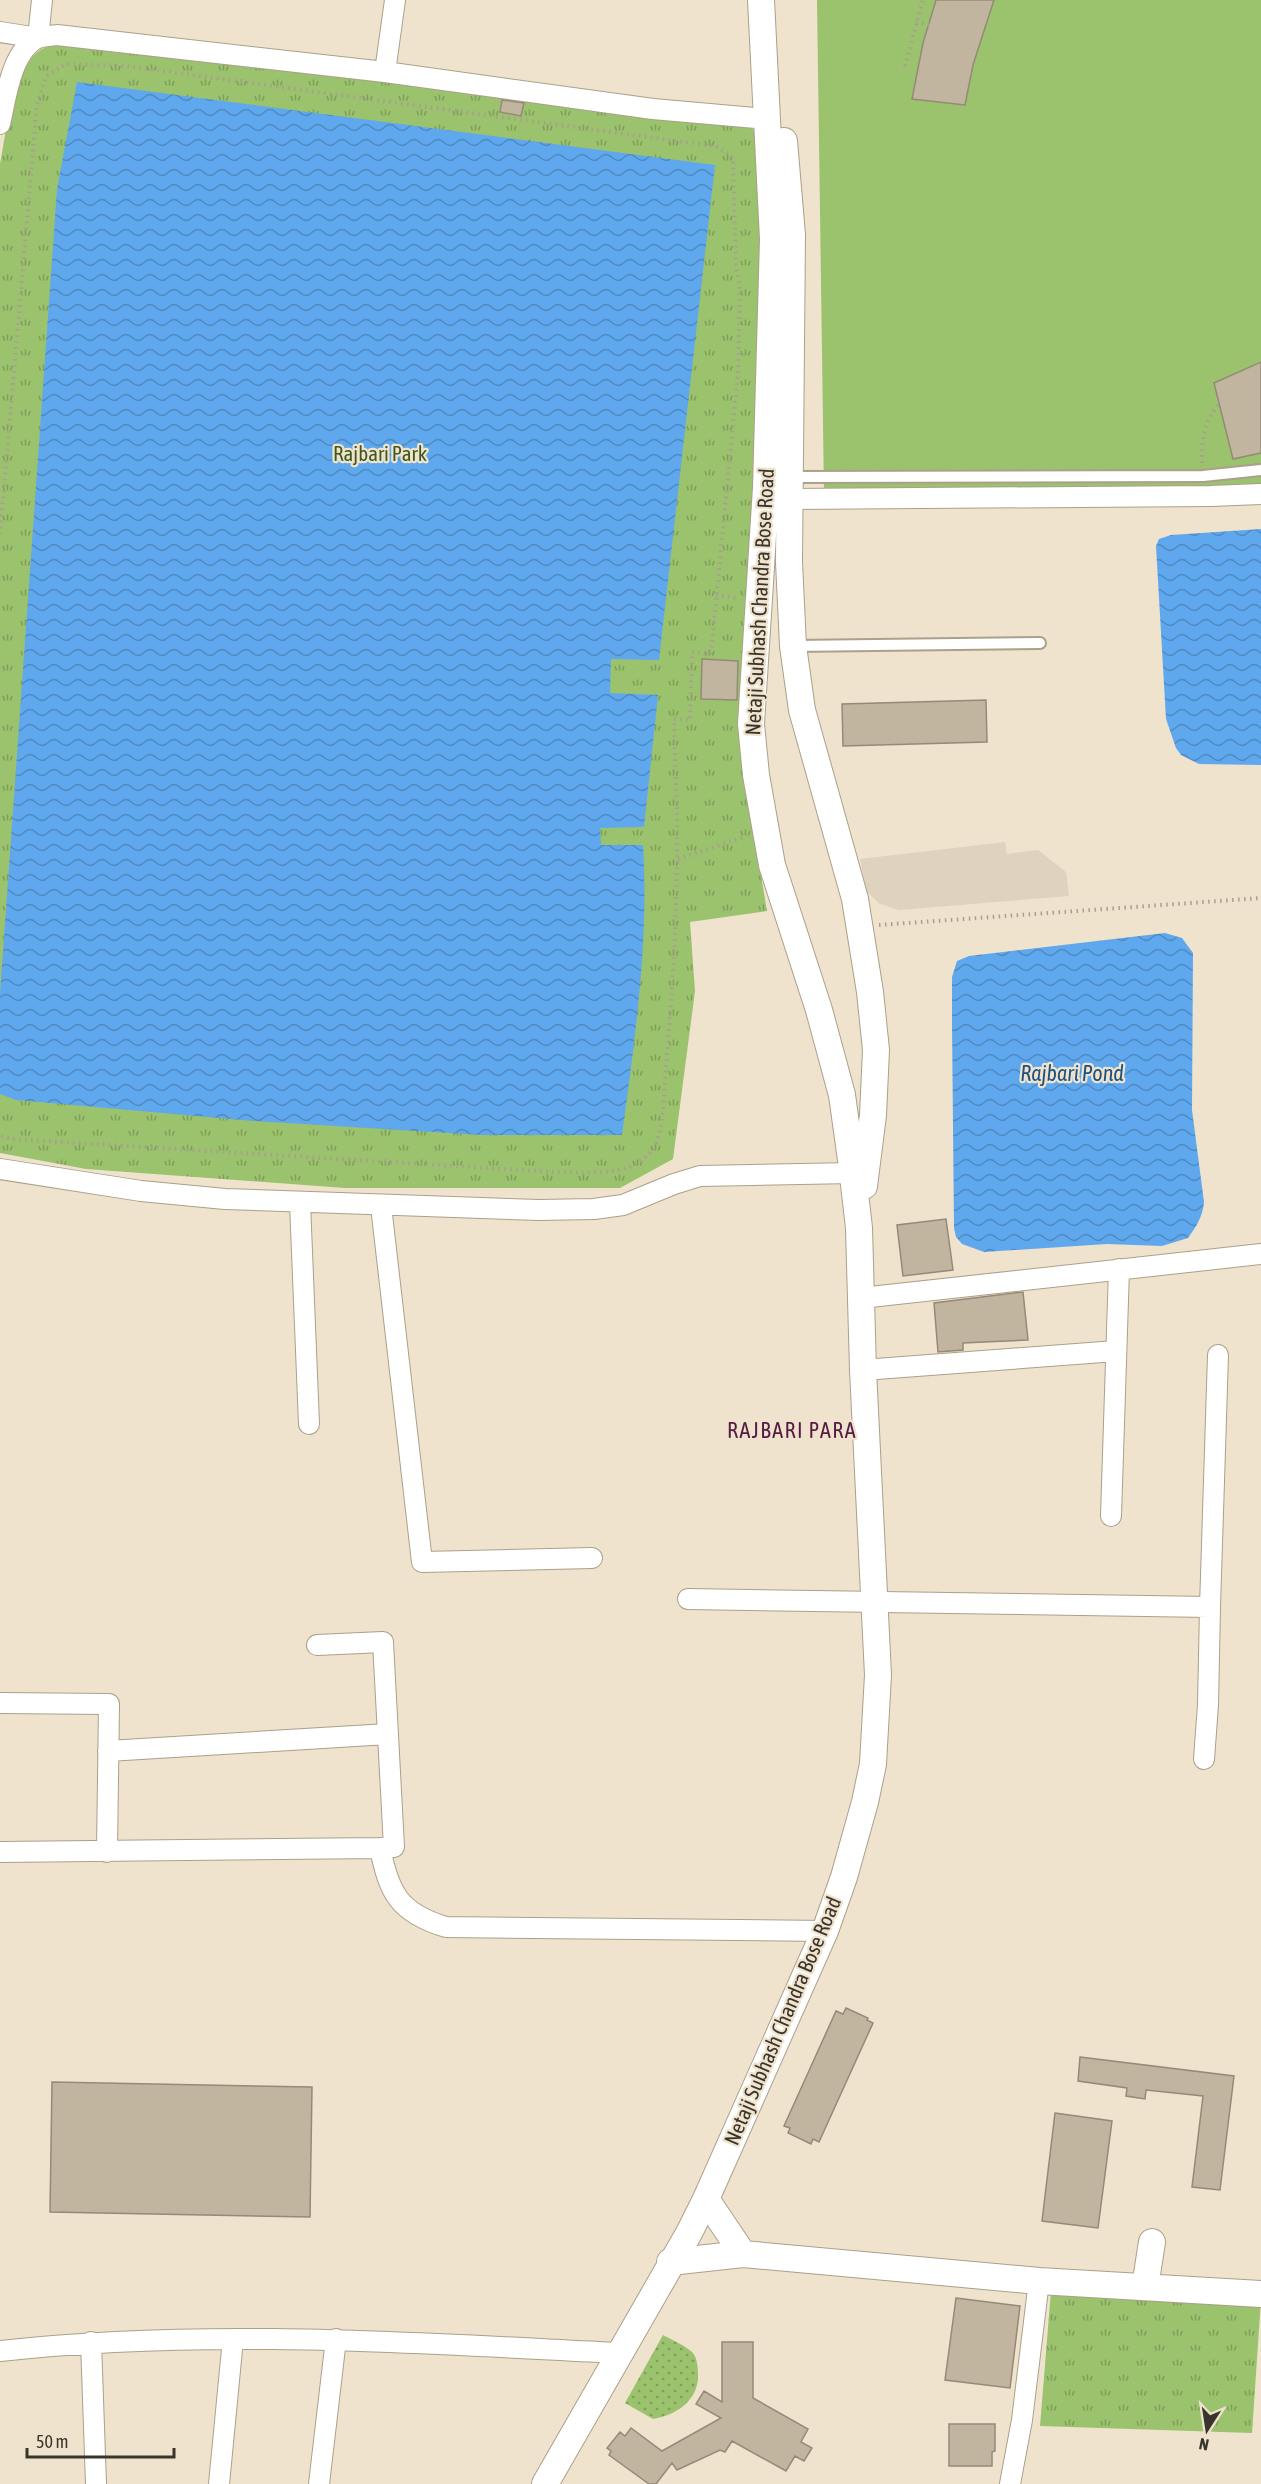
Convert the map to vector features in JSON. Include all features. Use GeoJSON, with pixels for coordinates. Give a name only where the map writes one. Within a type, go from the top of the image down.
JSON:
{"type":"FeatureCollection","features":[{"type":"Feature","properties":{"kind":"street"},"geometry":{"type":"LineString","coordinates":[[0,124],[9,83],[21,52],[38,38],[42,0]]}},
{"type":"Feature","properties":{"kind":"street"},"geometry":{"type":"LineString","coordinates":[[385,72],[395,0]]}},
{"type":"Feature","properties":{"kind":"street","name":"Netaji Subhash Chandra Bose Road"},"geometry":{"type":"LineString","coordinates":[[761,0],[774,119],[792,236],[789,562],[793,646],[802,710],[861,927],[876,1050],[873,1115],[859,1228]]}},
{"type":"Feature","properties":{"kind":"street","name":"Netaji Subhash Chandra Bose Road"},"geometry":{"type":"LineString","coordinates":[[545,2484],[670,2262],[689,2233],[706,2199],[825,1931],[862,1812],[873,1764],[878,1675],[876,1602],[863,1370],[859,1228],[853,1173],[842,1095],[819,1010],[772,865],[758,786],[751,724],[753,601],[766,476],[777,0]]}},
{"type":"Feature","properties":{"kind":"street"},"geometry":{"type":"LineString","coordinates":[[0,32],[38,38],[57,35],[385,72],[653,109],[774,119]]}},
{"type":"Feature","properties":{"kind":"street"},"geometry":{"type":"LineString","coordinates":[[790,488],[1187,496],[1261,494]]}},
{"type":"Feature","properties":{"kind":"street"},"geometry":{"type":"LineString","coordinates":[[0,1169],[141,1191],[300,1203],[540,1210],[594,1209],[623,1205],[700,1176],[853,1173]]}},
{"type":"Feature","properties":{"kind":"street"},"geometry":{"type":"LineString","coordinates":[[300,1203],[309,1424]]}},
{"type":"Feature","properties":{"kind":"street"},"geometry":{"type":"LineString","coordinates":[[381,1206],[422,1562],[592,1558]]}},
{"type":"Feature","properties":{"kind":"street"},"geometry":{"type":"LineString","coordinates":[[861,1298],[1261,1254]]}},
{"type":"Feature","properties":{"kind":"street"},"geometry":{"type":"LineString","coordinates":[[1111,1516],[1119,1269]]}},
{"type":"Feature","properties":{"kind":"street"},"geometry":{"type":"LineString","coordinates":[[863,1370],[1116,1350]]}},
{"type":"Feature","properties":{"kind":"street"},"geometry":{"type":"LineString","coordinates":[[1204,1759],[1208,1705],[1218,1355]]}},
{"type":"Feature","properties":{"kind":"street"},"geometry":{"type":"LineString","coordinates":[[688,1599],[1210,1607]]}},
{"type":"Feature","properties":{"kind":"street"},"geometry":{"type":"LineString","coordinates":[[0,1852],[394,1847],[382,1642],[317,1645]]}},
{"type":"Feature","properties":{"kind":"street"},"geometry":{"type":"LineString","coordinates":[[0,1703],[109,1704],[107,1852]]}},
{"type":"Feature","properties":{"kind":"street"},"geometry":{"type":"LineString","coordinates":[[108,1750],[388,1734]]}},
{"type":"Feature","properties":{"kind":"street"},"geometry":{"type":"LineString","coordinates":[[380,1848],[386,1879],[401,1901],[421,1917],[446,1927],[825,1931]]}},
{"type":"Feature","properties":{"kind":"street"},"geometry":{"type":"LineString","coordinates":[[706,2199],[743,2254]]}},
{"type":"Feature","properties":{"kind":"street"},"geometry":{"type":"LineString","coordinates":[[1145,2287],[1152,2242]]}},
{"type":"Feature","properties":{"kind":"street"},"geometry":{"type":"LineString","coordinates":[[670,2262],[743,2254],[1039,2281],[1261,2294]]}},
{"type":"Feature","properties":{"kind":"street"},"geometry":{"type":"LineString","coordinates":[[1010,2484],[1022,2420],[1039,2281]]}},
{"type":"Feature","properties":{"kind":"street"},"geometry":{"type":"LineString","coordinates":[[219,2484],[233,2339]]}},
{"type":"Feature","properties":{"kind":"street"},"geometry":{"type":"LineString","coordinates":[[0,2351],[91,2342],[336,2339],[620,2353]]}},
{"type":"Feature","properties":{"kind":"street"},"geometry":{"type":"LineString","coordinates":[[319,2484],[336,2339]]}},
{"type":"Feature","properties":{"kind":"street"},"geometry":{"type":"LineString","coordinates":[[91,2342],[96,2484]]}},
{"type":"Feature","properties":{"kind":"lane"},"geometry":{"type":"LineString","coordinates":[[790,488],[1203,476],[1261,470]]}},
{"type":"Feature","properties":{"kind":"lane"},"geometry":{"type":"LineString","coordinates":[[793,646],[1040,643]]}},
{"type":"Feature","properties":{"kind":"path"},"geometry":{"type":"LineString","coordinates":[[905,66],[923,0]]}},
{"type":"Feature","properties":{"kind":"path"},"geometry":{"type":"LineString","coordinates":[[916,22],[928,25]]}},
{"type":"Feature","properties":{"kind":"path"},"geometry":{"type":"LineString","coordinates":[[0,534],[37,104],[46,76],[66,64],[126,66],[714,146],[730,154],[733,161],[736,265],[740,287],[738,373],[710,654],[692,652],[690,720],[674,719],[677,860],[673,990],[662,1111],[652,1152],[632,1166],[609,1171],[553,1172],[107,1146],[12,1139],[0,1136]]}},
{"type":"Feature","properties":{"kind":"path"},"geometry":{"type":"LineString","coordinates":[[1203,476],[1201,442],[1204,428],[1219,403]]}},
{"type":"Feature","properties":{"kind":"path"},"geometry":{"type":"LineString","coordinates":[[716,595],[753,601]]}},
{"type":"Feature","properties":{"kind":"path"},"geometry":{"type":"LineString","coordinates":[[677,860],[754,834]]}},
{"type":"Feature","properties":{"kind":"path"},"geometry":{"type":"LineString","coordinates":[[861,927],[1261,898]]}},
{"type":"Feature","properties":{"kind":"shaded area"},"geometry":{"type":"Polygon","coordinates":[[[1005,842],[1007,854],[1038,850],[1066,872],[1069,896],[899,910],[880,904],[866,891],[860,859],[1005,842]]]}},
{"type":"Feature","properties":{"kind":"green space"},"geometry":{"type":"Polygon","coordinates":[[[817,0],[1261,0],[1261,491],[824,494],[817,0]]]}},
{"type":"Feature","properties":{"kind":"green space","name":"Rajbari Park"},"geometry":{"type":"Polygon","coordinates":[[[83,41],[748,125],[756,132],[761,234],[754,834],[767,911],[690,922],[695,991],[673,1159],[620,1188],[345,1188],[86,1169],[0,1153],[0,165],[12,102],[24,70],[32,58],[46,47],[83,41]]]}},
{"type":"Feature","properties":{"kind":"green space"},"geometry":{"type":"Polygon","coordinates":[[[1051,2291],[1261,2299],[1252,2433],[1040,2426],[1051,2291]]]}},
{"type":"Feature","properties":{"kind":"green space"},"geometry":{"type":"Polygon","coordinates":[[[663,2335],[694,2354],[698,2374],[697,2383],[691,2399],[685,2405],[670,2414],[653,2419],[625,2403],[663,2335]]]}},
{"type":"Feature","properties":{"kind":"water","name":"Rajbari Park"},"geometry":{"type":"Polygon","coordinates":[[[77,82],[715,165],[659,660],[611,659],[610,693],[658,695],[644,827],[600,828],[601,845],[643,845],[642,954],[636,1026],[622,1135],[481,1135],[253,1121],[16,1100],[0,1094],[0,994],[57,189],[77,82]]]}},
{"type":"Feature","properties":{"kind":"water"},"geometry":{"type":"Polygon","coordinates":[[[1261,529],[1261,765],[1199,764],[1181,755],[1176,748],[1166,719],[1156,546],[1159,539],[1171,535],[1261,529]]]}},
{"type":"Feature","properties":{"kind":"water","name":"Rajbari Pond"},"geometry":{"type":"Polygon","coordinates":[[[1165,933],[1182,938],[1193,953],[1192,1110],[1204,1202],[1201,1217],[1194,1230],[1188,1238],[1162,1246],[1107,1244],[984,1252],[962,1244],[956,1237],[954,1228],[952,977],[957,961],[969,956],[1165,933]]]}},
{"type":"Feature","properties":{"kind":"building"},"geometry":{"type":"Polygon","coordinates":[[[936,0],[994,0],[973,65],[965,105],[912,99],[923,43],[936,0]]]}},
{"type":"Feature","properties":{"kind":"building"},"geometry":{"type":"Polygon","coordinates":[[[502,100],[524,103],[521,116],[500,112],[502,100]]]}},
{"type":"Feature","properties":{"kind":"building"},"geometry":{"type":"Polygon","coordinates":[[[1261,362],[1261,453],[1233,459],[1214,383],[1261,362]]]}},
{"type":"Feature","properties":{"kind":"building"},"geometry":{"type":"Polygon","coordinates":[[[702,659],[738,661],[737,700],[701,699],[702,659]]]}},
{"type":"Feature","properties":{"kind":"building"},"geometry":{"type":"Polygon","coordinates":[[[986,700],[987,742],[843,746],[842,704],[986,700]]]}},
{"type":"Feature","properties":{"kind":"building"},"geometry":{"type":"Polygon","coordinates":[[[946,1219],[953,1270],[903,1276],[897,1225],[946,1219]]]}},
{"type":"Feature","properties":{"kind":"building"},"geometry":{"type":"Polygon","coordinates":[[[1023,1292],[1028,1340],[963,1343],[963,1350],[938,1352],[934,1303],[1023,1292]]]}},
{"type":"Feature","properties":{"kind":"building"},"geometry":{"type":"Polygon","coordinates":[[[846,2008],[868,2018],[867,2020],[873,2023],[819,2142],[813,2139],[811,2144],[788,2133],[790,2128],[784,2126],[836,2011],[843,2014],[846,2008]]]}},
{"type":"Feature","properties":{"kind":"building"},"geometry":{"type":"Polygon","coordinates":[[[1080,2057],[1234,2076],[1220,2190],[1192,2187],[1203,2096],[1146,2090],[1145,2099],[1126,2096],[1127,2088],[1078,2081],[1080,2057]]]}},
{"type":"Feature","properties":{"kind":"building"},"geometry":{"type":"Polygon","coordinates":[[[52,2082],[312,2087],[310,2217],[50,2212],[52,2082]]]}},
{"type":"Feature","properties":{"kind":"building"},"geometry":{"type":"Polygon","coordinates":[[[1055,2113],[1112,2121],[1098,2228],[1042,2221],[1055,2113]]]}},
{"type":"Feature","properties":{"kind":"building"},"geometry":{"type":"Polygon","coordinates":[[[956,2298],[1020,2306],[1010,2388],[945,2380],[956,2298]]]}},
{"type":"Feature","properties":{"kind":"building"},"geometry":{"type":"Polygon","coordinates":[[[722,2342],[753,2342],[753,2398],[808,2429],[801,2442],[812,2448],[804,2461],[795,2456],[786,2471],[732,2441],[725,2452],[720,2450],[677,2470],[672,2463],[656,2484],[649,2484],[609,2455],[611,2451],[607,2448],[620,2432],[625,2436],[631,2428],[662,2451],[721,2418],[696,2404],[704,2391],[722,2402],[722,2342]]]}},
{"type":"Feature","properties":{"kind":"building"},"geometry":{"type":"Polygon","coordinates":[[[949,2424],[995,2424],[995,2451],[992,2452],[992,2466],[949,2466],[949,2424]]]}},
{"type":"Feature","properties":{"kind":"district","name":"RAJBARI PARA"},"geometry":{"type":"Point","coordinates":[792,1430]}}]}
